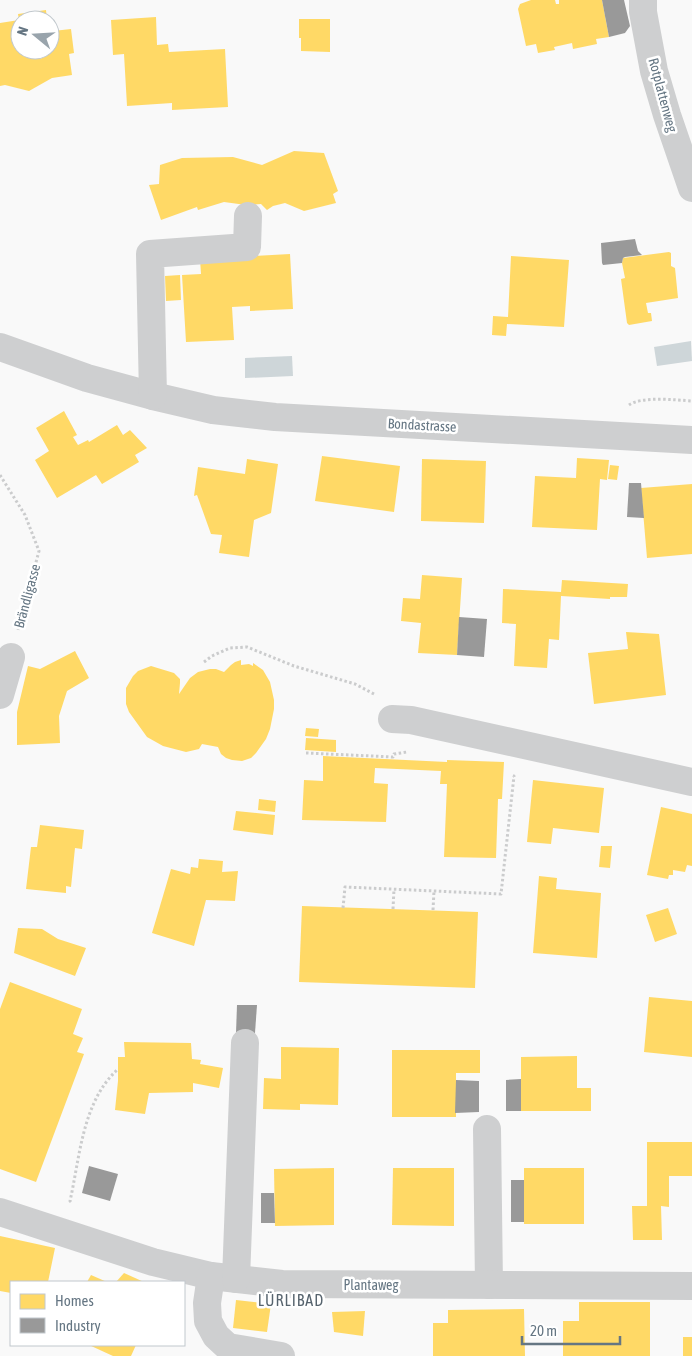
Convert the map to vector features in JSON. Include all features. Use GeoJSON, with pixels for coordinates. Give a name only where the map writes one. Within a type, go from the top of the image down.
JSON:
{"type":"FeatureCollection","features":[{"type":"Feature","properties":{"kind":"street","name":"Rotplattenweg"},"geometry":{"type":"LineString","coordinates":[[643,0],[643,12],[654,71],[667,116],[692,188]]}},
{"type":"Feature","properties":{"kind":"street"},"geometry":{"type":"LineString","coordinates":[[153,396],[150,254],[247,247],[248,216]]}},
{"type":"Feature","properties":{"kind":"street","name":"Bondastrasse"},"geometry":{"type":"LineString","coordinates":[[0,347],[87,378],[213,410],[275,417],[692,440]]}},
{"type":"Feature","properties":{"kind":"street"},"geometry":{"type":"LineString","coordinates":[[0,694],[11,657]]}},
{"type":"Feature","properties":{"kind":"street"},"geometry":{"type":"LineString","coordinates":[[392,719],[410,720],[692,782]]}},
{"type":"Feature","properties":{"kind":"street"},"geometry":{"type":"LineString","coordinates":[[244,1042],[223,1277],[207,1303],[208,1321],[216,1336],[228,1347],[281,1356]]}},
{"type":"Feature","properties":{"kind":"street"},"geometry":{"type":"LineString","coordinates":[[487,1128],[489,1285]]}},
{"type":"Feature","properties":{"kind":"street","name":"Plantaweg"},"geometry":{"type":"LineString","coordinates":[[0,1212],[153,1262],[223,1277],[282,1284],[692,1286]]}},
{"type":"Feature","properties":{"kind":"path"},"geometry":{"type":"LineString","coordinates":[[625,410],[628,406],[638,401],[692,401]]}},
{"type":"Feature","properties":{"kind":"path","name":"Brändligasse"},"geometry":{"type":"LineString","coordinates":[[0,475],[25,515],[39,551],[11,657]]}},
{"type":"Feature","properties":{"kind":"path"},"geometry":{"type":"LineString","coordinates":[[204,662],[230,648],[247,647],[294,666],[355,684],[372,692],[379,698],[392,719]]}},
{"type":"Feature","properties":{"kind":"path"},"geometry":{"type":"LineString","coordinates":[[343,908],[344,887],[501,894],[514,776],[504,774],[506,741]]}},
{"type":"Feature","properties":{"kind":"path"},"geometry":{"type":"LineString","coordinates":[[306,753],[394,757],[394,754],[406,752]]}},
{"type":"Feature","properties":{"kind":"path"},"geometry":{"type":"LineString","coordinates":[[393,909],[394,889]]}},
{"type":"Feature","properties":{"kind":"path"},"geometry":{"type":"LineString","coordinates":[[433,910],[434,891]]}},
{"type":"Feature","properties":{"kind":"path"},"geometry":{"type":"LineString","coordinates":[[71,1197],[87,1120],[102,1088],[118,1069]]}},
{"type":"Feature","properties":{"kind":"shaded area"},"geometry":{"type":"Polygon","coordinates":[[[691,341],[692,361],[657,366],[654,347],[691,341]]]}},
{"type":"Feature","properties":{"kind":"shaded area"},"geometry":{"type":"Polygon","coordinates":[[[292,356],[293,376],[245,378],[245,358],[292,356]]]}},
{"type":"Feature","properties":{"kind":"building: Homes"},"geometry":{"type":"Polygon","coordinates":[[[531,0],[555,0],[556,4],[559,4],[559,0],[602,0],[609,37],[596,39],[597,44],[573,49],[572,43],[554,47],[555,50],[538,53],[536,44],[526,46],[518,9],[520,4],[531,0]]]}},
{"type":"Feature","properties":{"kind":"building: Homes"},"geometry":{"type":"Polygon","coordinates":[[[156,17],[157,45],[168,44],[169,52],[225,49],[228,107],[172,110],[172,103],[127,106],[124,54],[113,55],[111,20],[156,17]]]}},
{"type":"Feature","properties":{"kind":"building: Homes"},"geometry":{"type":"Polygon","coordinates":[[[299,19],[330,19],[330,52],[301,51],[299,19]]]}},
{"type":"Feature","properties":{"kind":"building: Homes"},"geometry":{"type":"Polygon","coordinates":[[[10,21],[10,60],[60,60],[60,30],[71,29],[74,53],[69,54],[72,75],[52,78],[29,91],[5,85],[0,86],[0,23],[10,21]]]}},
{"type":"Feature","properties":{"kind":"building: Homes"},"geometry":{"type":"Polygon","coordinates":[[[294,151],[324,153],[338,191],[333,194],[336,203],[304,211],[285,203],[273,206],[267,210],[261,204],[246,205],[224,202],[198,210],[197,207],[161,220],[149,185],[159,184],[160,165],[182,158],[233,157],[262,165],[294,151]]]}},
{"type":"Feature","properties":{"kind":"building: Homes"},"geometry":{"type":"Polygon","coordinates":[[[671,253],[671,266],[675,268],[678,298],[646,303],[648,313],[651,313],[652,321],[629,325],[627,323],[621,279],[625,278],[623,258],[671,253]]]}},
{"type":"Feature","properties":{"kind":"building: Homes"},"geometry":{"type":"Polygon","coordinates":[[[290,254],[293,309],[250,311],[250,306],[232,307],[234,340],[186,342],[182,275],[201,274],[200,259],[290,254]]]}},
{"type":"Feature","properties":{"kind":"building: Homes"},"geometry":{"type":"Polygon","coordinates":[[[511,256],[569,260],[564,327],[507,324],[506,336],[492,335],[493,316],[508,317],[511,256]]]}},
{"type":"Feature","properties":{"kind":"building: Homes"},"geometry":{"type":"Polygon","coordinates":[[[180,275],[181,300],[166,301],[165,276],[180,275]]]}},
{"type":"Feature","properties":{"kind":"building: Homes"},"geometry":{"type":"Polygon","coordinates":[[[64,411],[77,435],[73,437],[78,445],[88,440],[89,442],[117,425],[123,435],[130,430],[147,448],[135,455],[139,462],[102,484],[96,475],[57,498],[35,460],[49,451],[36,428],[64,411]]]}},
{"type":"Feature","properties":{"kind":"building: Homes"},"geometry":{"type":"Polygon","coordinates":[[[322,456],[400,466],[394,512],[315,501],[322,456]]]}},
{"type":"Feature","properties":{"kind":"building: Homes"},"geometry":{"type":"Polygon","coordinates":[[[577,458],[609,460],[607,480],[600,479],[597,530],[532,527],[535,476],[576,478],[577,458]]]}},
{"type":"Feature","properties":{"kind":"building: Homes"},"geometry":{"type":"Polygon","coordinates":[[[247,459],[278,464],[271,513],[254,520],[249,557],[219,553],[222,535],[211,534],[197,495],[194,496],[198,467],[245,474],[247,459]]]}},
{"type":"Feature","properties":{"kind":"building: Homes"},"geometry":{"type":"Polygon","coordinates":[[[422,459],[486,461],[484,523],[421,521],[422,459]]]}},
{"type":"Feature","properties":{"kind":"building: Homes"},"geometry":{"type":"Polygon","coordinates":[[[610,465],[619,466],[617,480],[608,479],[610,465]]]}},
{"type":"Feature","properties":{"kind":"building: Homes"},"geometry":{"type":"Polygon","coordinates":[[[692,484],[692,554],[647,558],[641,488],[692,484]]]}},
{"type":"Feature","properties":{"kind":"building: Homes"},"geometry":{"type":"Polygon","coordinates":[[[422,575],[462,578],[457,655],[418,653],[421,623],[401,621],[403,598],[420,599],[422,575]]]}},
{"type":"Feature","properties":{"kind":"building: Homes"},"geometry":{"type":"Polygon","coordinates":[[[562,580],[628,584],[627,597],[610,597],[610,599],[561,596],[559,640],[549,639],[547,668],[514,666],[516,624],[502,623],[503,589],[561,592],[562,580]]]}},
{"type":"Feature","properties":{"kind":"building: Homes"},"geometry":{"type":"Polygon","coordinates":[[[626,632],[659,634],[666,695],[594,704],[588,653],[628,649],[626,632]]]}},
{"type":"Feature","properties":{"kind":"building: Homes"},"geometry":{"type":"Polygon","coordinates":[[[75,651],[89,678],[67,691],[59,716],[60,743],[17,745],[17,712],[28,666],[40,669],[75,651]]]}},
{"type":"Feature","properties":{"kind":"building: Homes"},"geometry":{"type":"Polygon","coordinates":[[[241,660],[241,665],[249,664],[253,666],[253,663],[263,670],[270,682],[274,700],[270,729],[266,739],[251,758],[242,761],[232,760],[221,754],[218,747],[202,744],[199,749],[186,752],[163,746],[147,737],[129,712],[126,704],[126,688],[138,671],[151,666],[174,673],[180,679],[179,694],[190,678],[198,672],[216,669],[224,672],[235,662],[241,660]]]}},
{"type":"Feature","properties":{"kind":"building: Homes"},"geometry":{"type":"Polygon","coordinates":[[[306,728],[319,729],[318,737],[305,736],[306,728]]]}},
{"type":"Feature","properties":{"kind":"building: Homes"},"geometry":{"type":"Polygon","coordinates":[[[306,738],[336,740],[336,752],[305,750],[306,738]]]}},
{"type":"Feature","properties":{"kind":"building: Homes"},"geometry":{"type":"Polygon","coordinates":[[[323,756],[447,762],[447,760],[504,762],[502,799],[498,799],[496,858],[444,857],[447,784],[440,784],[441,771],[375,768],[374,783],[388,784],[386,822],[302,820],[304,780],[323,781],[323,756]]]}},
{"type":"Feature","properties":{"kind":"building: Homes"},"geometry":{"type":"Polygon","coordinates":[[[533,780],[604,788],[599,833],[553,828],[551,844],[527,842],[533,780]]]}},
{"type":"Feature","properties":{"kind":"building: Homes"},"geometry":{"type":"Polygon","coordinates":[[[259,799],[276,801],[275,812],[258,810],[259,799]]]}},
{"type":"Feature","properties":{"kind":"building: Homes"},"geometry":{"type":"Polygon","coordinates":[[[661,807],[692,814],[692,866],[687,865],[685,872],[673,870],[673,875],[669,875],[668,879],[647,875],[661,807]]]}},
{"type":"Feature","properties":{"kind":"building: Homes"},"geometry":{"type":"Polygon","coordinates":[[[236,811],[275,815],[273,835],[233,830],[236,811]]]}},
{"type":"Feature","properties":{"kind":"building: Homes"},"geometry":{"type":"Polygon","coordinates":[[[40,825],[84,830],[82,849],[75,848],[71,887],[66,886],[66,893],[26,889],[31,847],[37,847],[40,825]]]}},
{"type":"Feature","properties":{"kind":"building: Homes"},"geometry":{"type":"Polygon","coordinates":[[[601,846],[612,846],[610,868],[599,867],[601,846]]]}},
{"type":"Feature","properties":{"kind":"building: Homes"},"geometry":{"type":"Polygon","coordinates":[[[199,859],[223,861],[222,872],[238,871],[235,901],[206,900],[194,946],[152,933],[171,869],[190,874],[191,867],[198,868],[199,859]]]}},
{"type":"Feature","properties":{"kind":"building: Homes"},"geometry":{"type":"Polygon","coordinates":[[[539,876],[557,878],[556,889],[601,893],[597,958],[533,953],[539,876]]]}},
{"type":"Feature","properties":{"kind":"building: Homes"},"geometry":{"type":"Polygon","coordinates":[[[302,906],[478,912],[475,988],[299,982],[302,906]]]}},
{"type":"Feature","properties":{"kind":"building: Homes"},"geometry":{"type":"Polygon","coordinates":[[[668,908],[677,934],[655,942],[646,915],[668,908]]]}},
{"type":"Feature","properties":{"kind":"building: Homes"},"geometry":{"type":"Polygon","coordinates":[[[18,928],[42,929],[58,939],[86,948],[75,976],[14,953],[18,928]]]}},
{"type":"Feature","properties":{"kind":"building: Homes"},"geometry":{"type":"Polygon","coordinates":[[[10,982],[82,1009],[73,1034],[83,1038],[77,1052],[84,1054],[36,1182],[0,1169],[0,1009],[10,982]]]}},
{"type":"Feature","properties":{"kind":"building: Homes"},"geometry":{"type":"Polygon","coordinates":[[[649,997],[692,1001],[692,1057],[644,1052],[649,997]]]}},
{"type":"Feature","properties":{"kind":"building: Homes"},"geometry":{"type":"Polygon","coordinates":[[[124,1042],[191,1043],[192,1059],[201,1060],[200,1064],[223,1068],[219,1088],[193,1083],[193,1092],[149,1093],[145,1114],[115,1110],[118,1057],[125,1057],[124,1042]]]}},
{"type":"Feature","properties":{"kind":"building: Homes"},"geometry":{"type":"Polygon","coordinates":[[[281,1047],[339,1048],[338,1105],[300,1104],[300,1110],[263,1109],[264,1078],[281,1079],[281,1047]]]}},
{"type":"Feature","properties":{"kind":"building: Homes"},"geometry":{"type":"Polygon","coordinates":[[[392,1050],[480,1050],[480,1073],[456,1073],[456,1117],[392,1117],[392,1050]]]}},
{"type":"Feature","properties":{"kind":"building: Homes"},"geometry":{"type":"Polygon","coordinates":[[[577,1056],[577,1088],[591,1088],[591,1111],[521,1111],[521,1057],[577,1056]]]}},
{"type":"Feature","properties":{"kind":"building: Homes"},"geometry":{"type":"Polygon","coordinates":[[[647,1142],[692,1142],[692,1176],[669,1176],[669,1207],[661,1206],[662,1240],[633,1240],[632,1206],[647,1206],[647,1142]]]}},
{"type":"Feature","properties":{"kind":"building: Homes"},"geometry":{"type":"Polygon","coordinates":[[[334,1168],[334,1225],[275,1226],[274,1169],[334,1168]]]}},
{"type":"Feature","properties":{"kind":"building: Homes"},"geometry":{"type":"Polygon","coordinates":[[[393,1168],[454,1168],[454,1226],[392,1225],[393,1168]]]}},
{"type":"Feature","properties":{"kind":"building: Homes"},"geometry":{"type":"Polygon","coordinates":[[[524,1168],[584,1168],[584,1224],[524,1224],[524,1168]]]}},
{"type":"Feature","properties":{"kind":"building: Homes"},"geometry":{"type":"Polygon","coordinates":[[[0,1236],[55,1248],[48,1281],[10,1281],[10,1293],[0,1291],[0,1236]]]}},
{"type":"Feature","properties":{"kind":"building: Homes"},"geometry":{"type":"Polygon","coordinates":[[[124,1273],[142,1281],[117,1281],[124,1273]]]}},
{"type":"Feature","properties":{"kind":"building: Homes"},"geometry":{"type":"Polygon","coordinates":[[[91,1275],[105,1281],[88,1281],[91,1275]]]}},
{"type":"Feature","properties":{"kind":"building: Homes"},"geometry":{"type":"Polygon","coordinates":[[[236,1300],[271,1304],[267,1332],[233,1328],[236,1300]]]}},
{"type":"Feature","properties":{"kind":"building: Homes"},"geometry":{"type":"Polygon","coordinates":[[[579,1302],[650,1302],[650,1356],[563,1356],[563,1321],[579,1321],[579,1302]]]}},
{"type":"Feature","properties":{"kind":"building: Homes"},"geometry":{"type":"Polygon","coordinates":[[[524,1309],[525,1356],[433,1356],[433,1323],[448,1323],[448,1310],[524,1309]]]}},
{"type":"Feature","properties":{"kind":"building: Homes"},"geometry":{"type":"Polygon","coordinates":[[[365,1311],[363,1336],[334,1332],[332,1312],[365,1311]]]}},
{"type":"Feature","properties":{"kind":"building: Homes"},"geometry":{"type":"Polygon","coordinates":[[[683,1337],[692,1337],[692,1356],[683,1356],[683,1337]]]}},
{"type":"Feature","properties":{"kind":"building: Homes"},"geometry":{"type":"Polygon","coordinates":[[[91,1346],[136,1346],[131,1356],[113,1356],[91,1346]]]}},
{"type":"Feature","properties":{"kind":"building: Industry"},"geometry":{"type":"Polygon","coordinates":[[[602,0],[624,0],[630,26],[625,33],[609,37],[602,0]]]}},
{"type":"Feature","properties":{"kind":"building: Industry"},"geometry":{"type":"Polygon","coordinates":[[[635,239],[638,251],[642,255],[625,257],[622,263],[603,265],[601,243],[635,239]]]}},
{"type":"Feature","properties":{"kind":"building: Industry"},"geometry":{"type":"Polygon","coordinates":[[[629,483],[641,483],[644,518],[627,517],[629,483]]]}},
{"type":"Feature","properties":{"kind":"building: Industry"},"geometry":{"type":"Polygon","coordinates":[[[459,617],[487,619],[484,657],[457,655],[459,617]]]}},
{"type":"Feature","properties":{"kind":"building: Industry"},"geometry":{"type":"Polygon","coordinates":[[[237,1005],[257,1005],[255,1033],[236,1033],[237,1005]]]}},
{"type":"Feature","properties":{"kind":"building: Industry"},"geometry":{"type":"Polygon","coordinates":[[[521,1079],[521,1111],[506,1111],[506,1080],[521,1079]]]}},
{"type":"Feature","properties":{"kind":"building: Industry"},"geometry":{"type":"Polygon","coordinates":[[[456,1080],[479,1081],[479,1112],[455,1113],[456,1080]]]}},
{"type":"Feature","properties":{"kind":"building: Industry"},"geometry":{"type":"Polygon","coordinates":[[[89,1166],[118,1174],[110,1201],[82,1193],[89,1166]]]}},
{"type":"Feature","properties":{"kind":"building: Industry"},"geometry":{"type":"Polygon","coordinates":[[[511,1180],[524,1180],[524,1222],[511,1222],[511,1180]]]}},
{"type":"Feature","properties":{"kind":"building: Industry"},"geometry":{"type":"Polygon","coordinates":[[[261,1193],[274,1193],[275,1223],[261,1223],[261,1193]]]}},
{"type":"Feature","properties":{"kind":"district","name":"LÜRLIBAD"},"geometry":{"type":"Point","coordinates":[291,1300]}}]}
